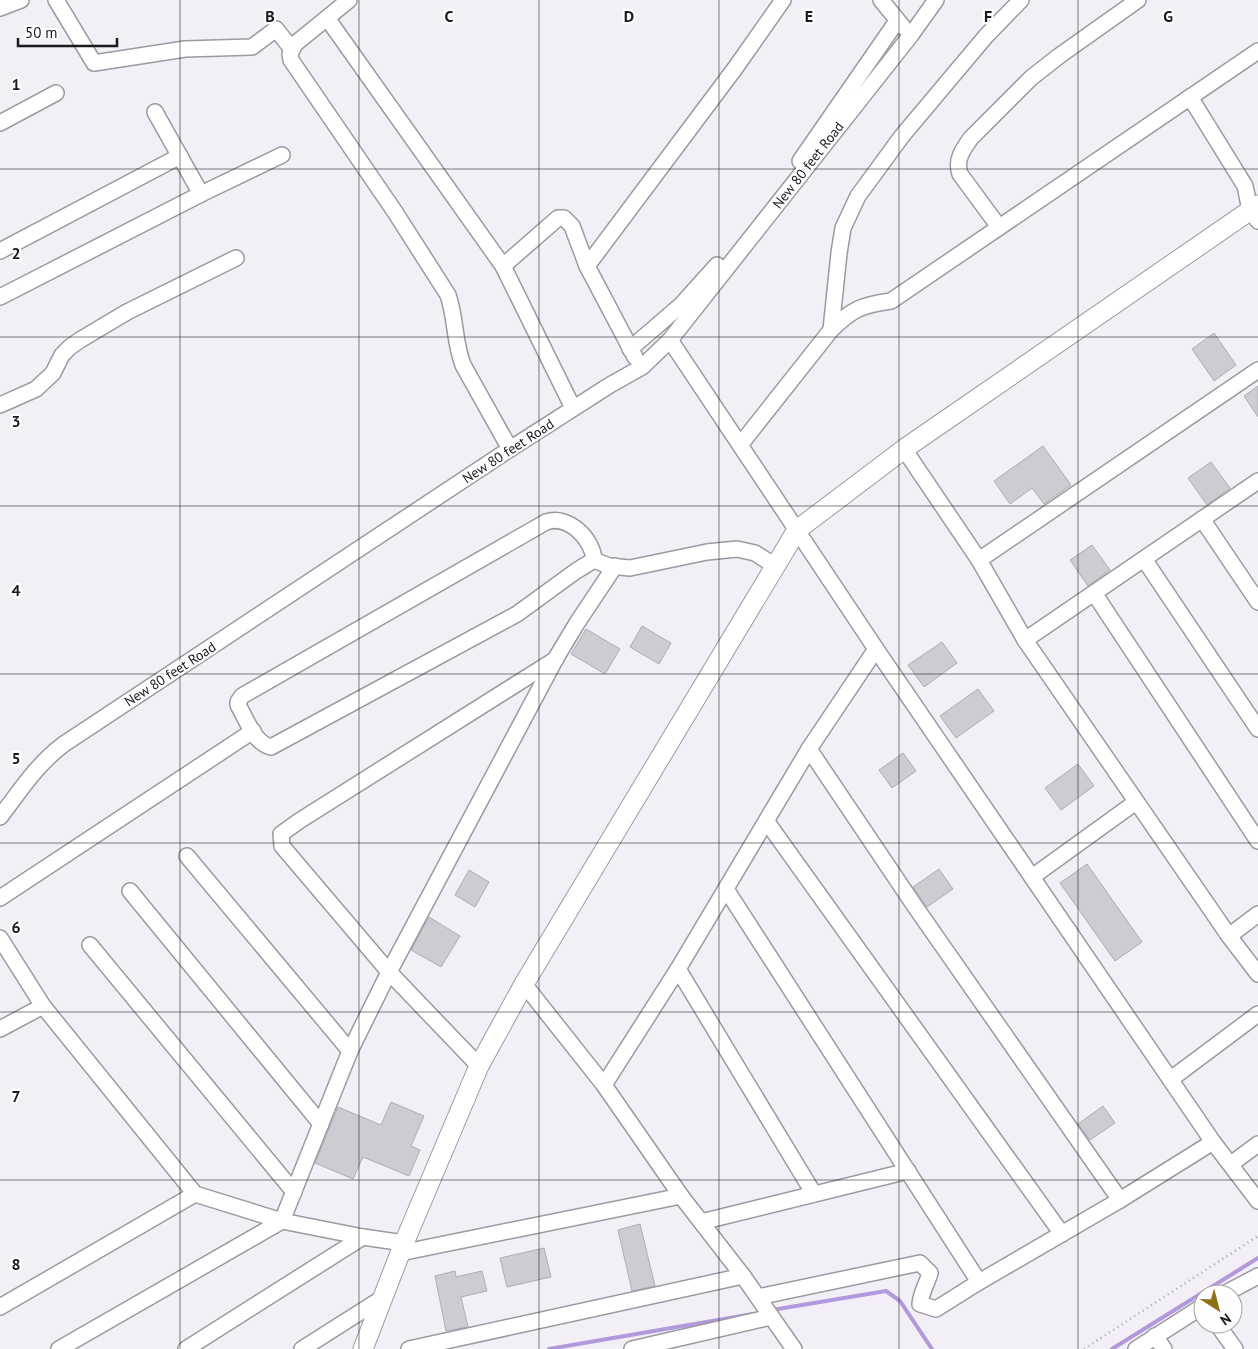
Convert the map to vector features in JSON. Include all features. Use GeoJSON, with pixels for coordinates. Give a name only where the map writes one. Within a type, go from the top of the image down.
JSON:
{"type":"FeatureCollection","features":[{"type":"Feature","properties":{"kind":"street"},"geometry":{"type":"LineString","coordinates":[[0,8],[21,0]]}},
{"type":"Feature","properties":{"kind":"street"},"geometry":{"type":"LineString","coordinates":[[56,0],[94,63],[185,49],[252,47],[276,29],[291,48]]}},
{"type":"Feature","properties":{"kind":"street"},"geometry":{"type":"LineString","coordinates":[[349,0],[291,48],[291,60],[395,212],[448,295],[453,308],[458,352],[463,365],[510,450]]}},
{"type":"Feature","properties":{"kind":"street"},"geometry":{"type":"LineString","coordinates":[[587,266],[736,67],[783,0]]}},
{"type":"Feature","properties":{"kind":"street"},"geometry":{"type":"LineString","coordinates":[[880,0],[911,35]]}},
{"type":"Feature","properties":{"kind":"street","name":"New 80 feet Road"},"geometry":{"type":"LineString","coordinates":[[0,817],[40,765],[64,744],[573,408],[642,367],[670,340],[929,12],[936,0]]}},
{"type":"Feature","properties":{"kind":"street"},"geometry":{"type":"LineString","coordinates":[[831,330],[843,228],[858,196],[902,136],[986,36],[1021,0]]}},
{"type":"Feature","properties":{"kind":"street"},"geometry":{"type":"LineString","coordinates":[[999,227],[960,174],[958,159],[963,149],[989,120],[1032,78],[1058,56],[1138,0]]}},
{"type":"Feature","properties":{"kind":"street"},"geometry":{"type":"LineString","coordinates":[[327,18],[504,266],[573,408]]}},
{"type":"Feature","properties":{"kind":"street"},"geometry":{"type":"LineString","coordinates":[[630,349],[681,306],[736,244],[803,156],[897,20]]}},
{"type":"Feature","properties":{"kind":"street"},"geometry":{"type":"LineString","coordinates":[[740,445],[831,330],[845,316],[857,309],[891,301],[1258,51]]}},
{"type":"Feature","properties":{"kind":"street"},"geometry":{"type":"LineString","coordinates":[[0,122],[56,93]]}},
{"type":"Feature","properties":{"kind":"street"},"geometry":{"type":"LineString","coordinates":[[363,1349],[402,1248],[479,1066],[524,984],[797,530],[904,450],[1255,212],[1245,186],[1190,97]]}},
{"type":"Feature","properties":{"kind":"street"},"geometry":{"type":"LineString","coordinates":[[155,112],[201,194]]}},
{"type":"Feature","properties":{"kind":"street"},"geometry":{"type":"LineString","coordinates":[[0,297],[201,194],[282,155]]}},
{"type":"Feature","properties":{"kind":"street"},"geometry":{"type":"LineString","coordinates":[[0,251],[180,156]]}},
{"type":"Feature","properties":{"kind":"street"},"geometry":{"type":"LineString","coordinates":[[504,266],[558,218],[564,218],[572,226],[587,266],[630,349],[642,367]]}},
{"type":"Feature","properties":{"kind":"street"},"geometry":{"type":"LineString","coordinates":[[0,405],[36,389],[53,373],[62,355],[70,346],[127,312],[236,258]]}},
{"type":"Feature","properties":{"kind":"street"},"geometry":{"type":"LineString","coordinates":[[670,340],[876,649],[1213,1142],[1258,1201]]}},
{"type":"Feature","properties":{"kind":"street"},"geometry":{"type":"LineString","coordinates":[[979,560],[1258,370]]}},
{"type":"Feature","properties":{"kind":"street"},"geometry":{"type":"LineString","coordinates":[[904,450],[979,560],[1024,640],[1229,936],[1258,974]]}},
{"type":"Feature","properties":{"kind":"street"},"geometry":{"type":"LineString","coordinates":[[1024,640],[1258,481]]}},
{"type":"Feature","properties":{"kind":"street"},"geometry":{"type":"LineString","coordinates":[[594,560],[594,553],[588,541],[579,531],[558,519],[546,522],[242,696],[238,705],[253,731],[264,745],[271,747],[517,614],[594,560],[630,568],[707,552],[737,549],[755,553],[775,566]]}},
{"type":"Feature","properties":{"kind":"street"},"geometry":{"type":"LineString","coordinates":[[1202,519],[1258,602]]}},
{"type":"Feature","properties":{"kind":"street"},"geometry":{"type":"LineString","coordinates":[[1144,559],[1258,728]]}},
{"type":"Feature","properties":{"kind":"street"},"geometry":{"type":"LineString","coordinates":[[59,1349],[282,1221],[350,1051],[388,972],[556,658],[615,566]]}},
{"type":"Feature","properties":{"kind":"street"},"geometry":{"type":"LineString","coordinates":[[1094,593],[1258,841]]}},
{"type":"Feature","properties":{"kind":"street"},"geometry":{"type":"LineString","coordinates":[[604,1085],[678,969],[810,749],[876,649]]}},
{"type":"Feature","properties":{"kind":"street"},"geometry":{"type":"LineString","coordinates":[[479,1066],[388,972],[282,846],[281,834],[556,658]]}},
{"type":"Feature","properties":{"kind":"street"},"geometry":{"type":"LineString","coordinates":[[0,898],[253,731]]}},
{"type":"Feature","properties":{"kind":"street"},"geometry":{"type":"LineString","coordinates":[[810,749],[914,905],[1120,1200]]}},
{"type":"Feature","properties":{"kind":"street"},"geometry":{"type":"LineString","coordinates":[[1032,877],[1136,802]]}},
{"type":"Feature","properties":{"kind":"street"},"geometry":{"type":"LineString","coordinates":[[767,822],[1062,1234]]}},
{"type":"Feature","properties":{"kind":"street"},"geometry":{"type":"LineString","coordinates":[[187,856],[350,1051]]}},
{"type":"Feature","properties":{"kind":"street"},"geometry":{"type":"LineString","coordinates":[[726,890],[979,1282]]}},
{"type":"Feature","properties":{"kind":"street"},"geometry":{"type":"LineString","coordinates":[[130,891],[321,1124]]}},
{"type":"Feature","properties":{"kind":"street"},"geometry":{"type":"LineString","coordinates":[[1229,936],[1258,914]]}},
{"type":"Feature","properties":{"kind":"street"},"geometry":{"type":"LineString","coordinates":[[0,938],[43,1006],[195,1194],[282,1221],[363,1237],[402,1248],[681,1196]]}},
{"type":"Feature","properties":{"kind":"street"},"geometry":{"type":"LineString","coordinates":[[90,945],[294,1192]]}},
{"type":"Feature","properties":{"kind":"street"},"geometry":{"type":"LineString","coordinates":[[678,969],[814,1194]]}},
{"type":"Feature","properties":{"kind":"street"},"geometry":{"type":"LineString","coordinates":[[524,984],[604,1085],[681,1196],[743,1276],[794,1349]]}},
{"type":"Feature","properties":{"kind":"street"},"geometry":{"type":"LineString","coordinates":[[0,1030],[43,1006]]}},
{"type":"Feature","properties":{"kind":"street"},"geometry":{"type":"LineString","coordinates":[[1171,1079],[1258,1014]]}},
{"type":"Feature","properties":{"kind":"street"},"geometry":{"type":"LineString","coordinates":[[758,1297],[920,1262],[930,1273],[927,1286],[921,1294],[920,1304],[936,1309],[1120,1200],[1213,1142]]}},
{"type":"Feature","properties":{"kind":"street"},"geometry":{"type":"LineString","coordinates":[[1231,1164],[1258,1144]]}},
{"type":"Feature","properties":{"kind":"street"},"geometry":{"type":"LineString","coordinates":[[701,1222],[908,1171]]}},
{"type":"Feature","properties":{"kind":"street"},"geometry":{"type":"LineString","coordinates":[[0,1307],[195,1194]]}},
{"type":"Feature","properties":{"kind":"street"},"geometry":{"type":"LineString","coordinates":[[186,1349],[363,1237]]}},
{"type":"Feature","properties":{"kind":"street"},"geometry":{"type":"LineString","coordinates":[[409,1349],[743,1276]]}},
{"type":"Feature","properties":{"kind":"street"},"geometry":{"type":"LineString","coordinates":[[1243,1284],[1258,1276]]}},
{"type":"Feature","properties":{"kind":"street"},"geometry":{"type":"LineString","coordinates":[[302,1349],[384,1297]]}},
{"type":"Feature","properties":{"kind":"street"},"geometry":{"type":"LineString","coordinates":[[1136,1349],[1193,1312]]}},
{"type":"Feature","properties":{"kind":"street"},"geometry":{"type":"LineString","coordinates":[[632,1349],[771,1317]]}},
{"type":"Feature","properties":{"kind":"street"},"geometry":{"type":"LineString","coordinates":[[1224,1334],[1235,1349]]}},
{"type":"Feature","properties":{"kind":"street"},"geometry":{"type":"LineString","coordinates":[[1155,1336],[1164,1349]]}},
{"type":"Feature","properties":{"kind":"path"},"geometry":{"type":"LineString","coordinates":[[1084,1349],[1258,1236]]}},
{"type":"Feature","properties":{"kind":"building"},"geometry":{"type":"Polygon","coordinates":[[[1214,333],[1236,365],[1214,381],[1192,349],[1214,333]]]}},
{"type":"Feature","properties":{"kind":"building"},"geometry":{"type":"Polygon","coordinates":[[[1258,386],[1258,417],[1244,396],[1258,386]]]}},
{"type":"Feature","properties":{"kind":"building"},"geometry":{"type":"Polygon","coordinates":[[[1043,446],[1071,485],[1044,504],[1032,488],[1010,504],[994,481],[1043,446]]]}},
{"type":"Feature","properties":{"kind":"building"},"geometry":{"type":"Polygon","coordinates":[[[1211,462],[1230,488],[1207,505],[1188,478],[1211,462]]]}},
{"type":"Feature","properties":{"kind":"building"},"geometry":{"type":"Polygon","coordinates":[[[1092,545],[1110,570],[1088,586],[1070,560],[1092,545]]]}},
{"type":"Feature","properties":{"kind":"building"},"geometry":{"type":"Polygon","coordinates":[[[642,626],[671,643],[659,664],[630,647],[642,626]]]}},
{"type":"Feature","properties":{"kind":"building"},"geometry":{"type":"Polygon","coordinates":[[[586,629],[620,649],[605,674],[571,654],[586,629]]]}},
{"type":"Feature","properties":{"kind":"building"},"geometry":{"type":"Polygon","coordinates":[[[942,642],[957,663],[924,687],[908,665],[942,642]]]}},
{"type":"Feature","properties":{"kind":"building"},"geometry":{"type":"Polygon","coordinates":[[[978,689],[994,711],[956,738],[940,716],[978,689]]]}},
{"type":"Feature","properties":{"kind":"building"},"geometry":{"type":"Polygon","coordinates":[[[903,753],[916,771],[892,788],[879,770],[903,753]]]}},
{"type":"Feature","properties":{"kind":"building"},"geometry":{"type":"Polygon","coordinates":[[[1078,764],[1094,786],[1061,810],[1045,788],[1078,764]]]}},
{"type":"Feature","properties":{"kind":"building"},"geometry":{"type":"Polygon","coordinates":[[[1087,864],[1142,942],[1115,961],[1060,883],[1087,864]]]}},
{"type":"Feature","properties":{"kind":"building"},"geometry":{"type":"Polygon","coordinates":[[[939,869],[953,889],[927,907],[913,887],[939,869]]]}},
{"type":"Feature","properties":{"kind":"building"},"geometry":{"type":"Polygon","coordinates":[[[469,870],[489,882],[475,907],[455,895],[469,870]]]}},
{"type":"Feature","properties":{"kind":"building"},"geometry":{"type":"Polygon","coordinates":[[[429,917],[460,936],[441,967],[411,950],[429,917]]]}},
{"type":"Feature","properties":{"kind":"building"},"geometry":{"type":"Polygon","coordinates":[[[391,1102],[424,1116],[411,1146],[420,1150],[409,1176],[363,1157],[353,1179],[315,1163],[338,1107],[381,1125],[391,1102]]]}},
{"type":"Feature","properties":{"kind":"building"},"geometry":{"type":"Polygon","coordinates":[[[1103,1106],[1115,1123],[1090,1140],[1078,1124],[1103,1106]]]}},
{"type":"Feature","properties":{"kind":"building"},"geometry":{"type":"Polygon","coordinates":[[[640,1224],[655,1286],[632,1291],[618,1230],[640,1224]]]}},
{"type":"Feature","properties":{"kind":"building"},"geometry":{"type":"Polygon","coordinates":[[[544,1248],[551,1277],[507,1287],[500,1258],[544,1248]]]}},
{"type":"Feature","properties":{"kind":"building"},"geometry":{"type":"Polygon","coordinates":[[[455,1271],[456,1277],[482,1271],[487,1291],[461,1297],[468,1327],[446,1331],[435,1276],[455,1271]]]}},
{"type":"Feature","properties":{"kind":"waterway"},"geometry":{"type":"LineString","coordinates":[[1112,1349],[1258,1258]]}},
{"type":"Feature","properties":{"kind":"waterway"},"geometry":{"type":"LineString","coordinates":[[772,1310],[886,1291],[900,1301],[932,1349]]}},
{"type":"Feature","properties":{"kind":"waterway"},"geometry":{"type":"LineString","coordinates":[[549,1349],[753,1314]]}}]}
